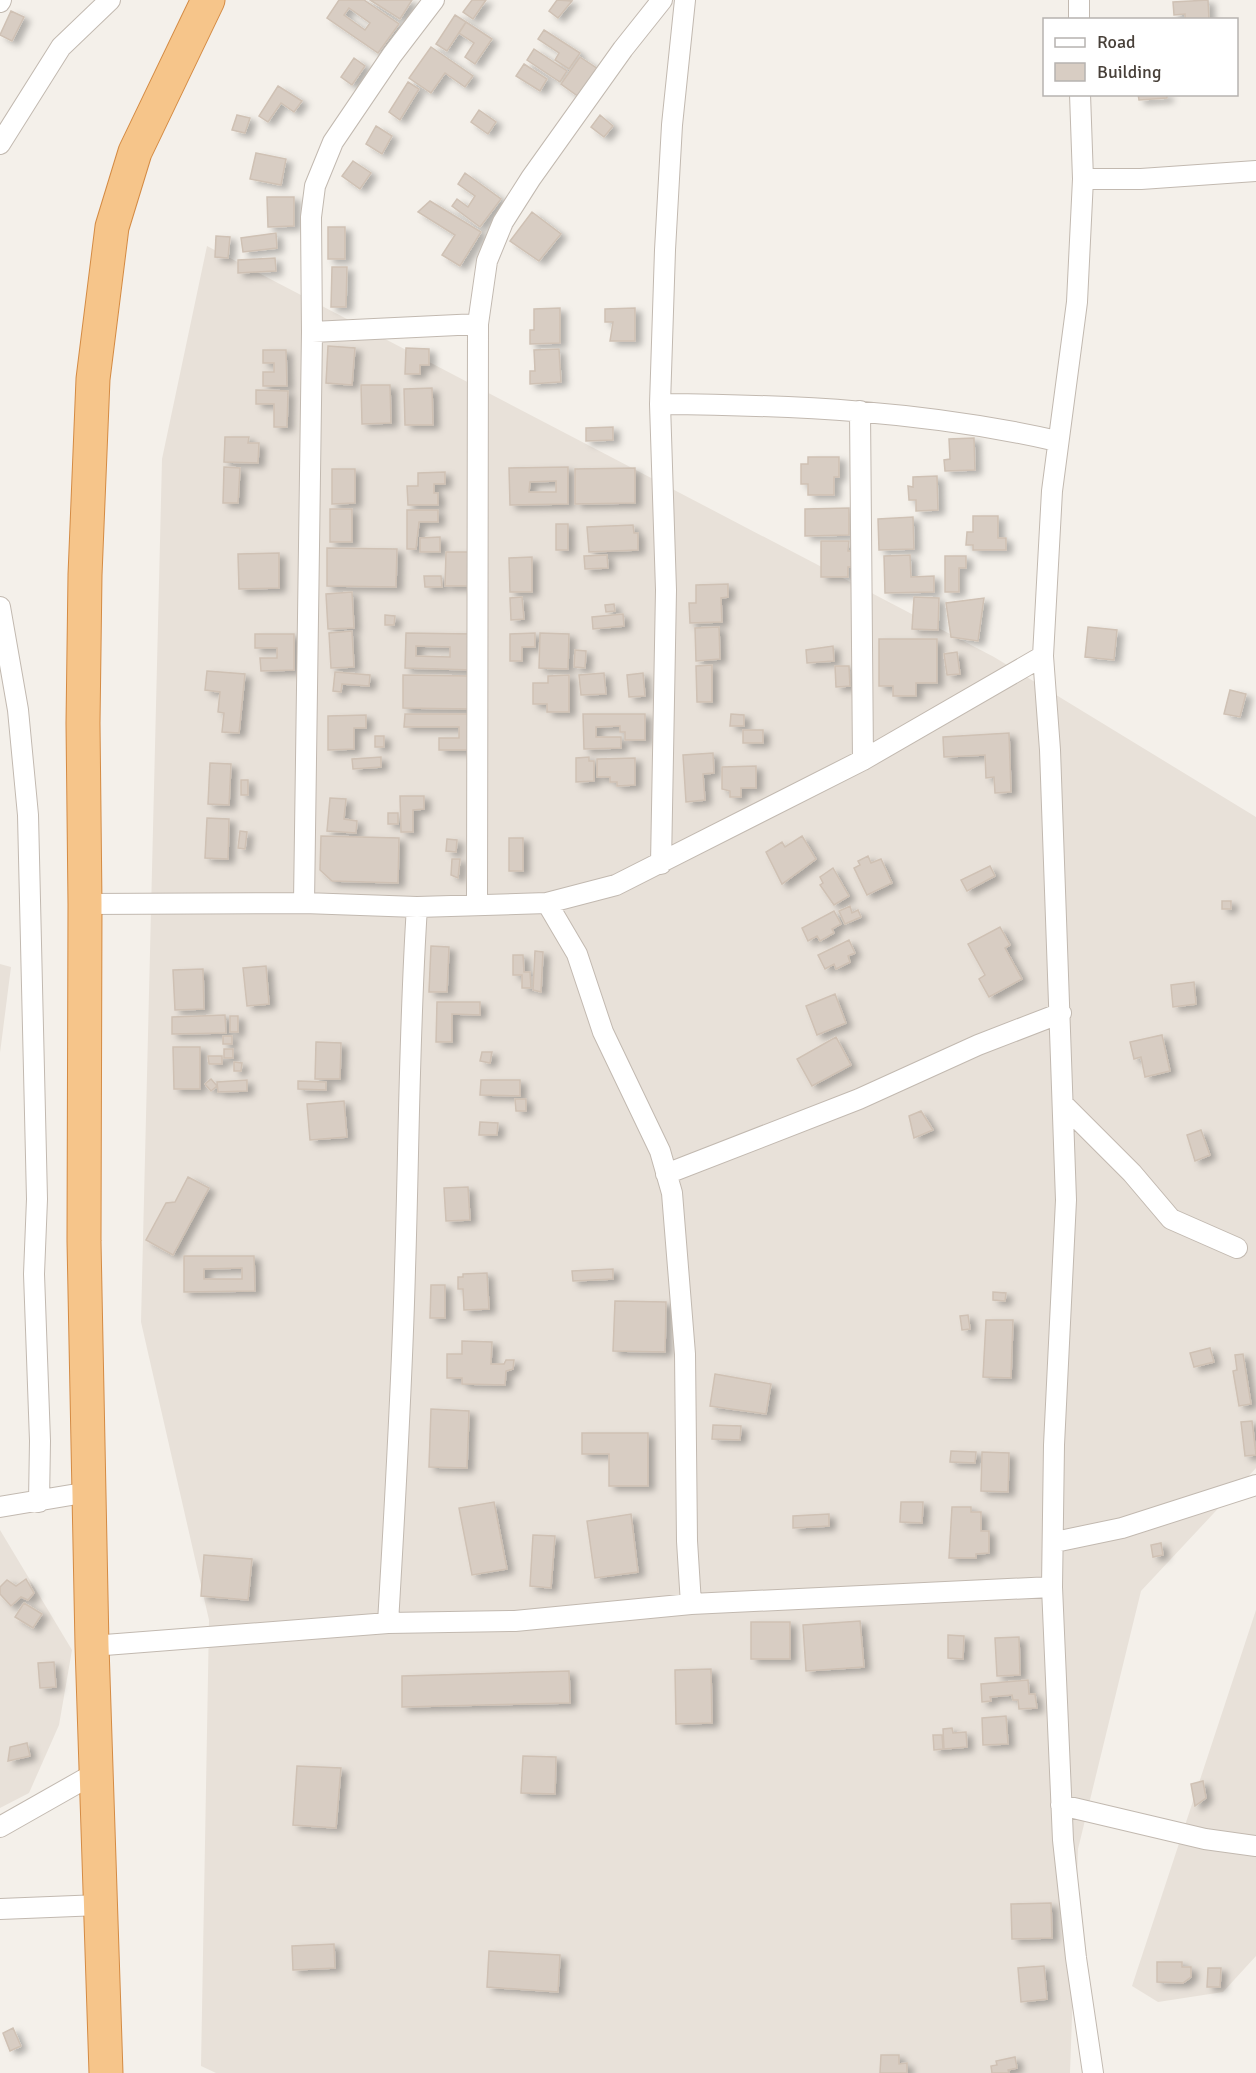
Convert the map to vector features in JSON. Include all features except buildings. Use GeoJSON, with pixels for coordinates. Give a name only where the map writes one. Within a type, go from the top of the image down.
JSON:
{"type":"FeatureCollection","features":[{"type":"Feature","properties":{"kind":"highway"},"geometry":{"type":"LineString","coordinates":[[106,2073],[92,1646],[84,1240],[83,723],[85,575],[93,380],[112,228],[135,152],[208,0]]}},
{"type":"Feature","properties":{"kind":"street"},"geometry":{"type":"LineString","coordinates":[[0,144],[61,47],[86,20],[110,0]]}},
{"type":"Feature","properties":{"kind":"street"},"geometry":{"type":"LineString","coordinates":[[304,903],[312,332],[310,217],[315,186],[333,141],[434,0]]}},
{"type":"Feature","properties":{"kind":"street"},"geometry":{"type":"LineString","coordinates":[[477,903],[478,324],[487,261],[503,222],[531,178],[616,58],[663,0]]}},
{"type":"Feature","properties":{"kind":"street"},"geometry":{"type":"LineString","coordinates":[[661,864],[666,590],[660,404],[665,240],[672,125],[685,0]]}},
{"type":"Feature","properties":{"kind":"street"},"geometry":{"type":"LineString","coordinates":[[1079,0],[1079,18]]}},
{"type":"Feature","properties":{"kind":"street"},"geometry":{"type":"LineString","coordinates":[[1080,96],[1083,179],[1077,302],[1057,441],[1046,570],[1043,656],[1050,750],[1066,1200],[1054,1445],[1055,1542],[1052,1587],[1061,1805],[1067,1888],[1093,2073]]}},
{"type":"Feature","properties":{"kind":"street"},"geometry":{"type":"LineString","coordinates":[[1083,179],[1142,179],[1256,171]]}},
{"type":"Feature","properties":{"kind":"street"},"geometry":{"type":"LineString","coordinates":[[312,332],[478,324]]}},
{"type":"Feature","properties":{"kind":"street"},"geometry":{"type":"LineString","coordinates":[[660,404],[777,405],[860,411],[947,420],[1057,441]]}},
{"type":"Feature","properties":{"kind":"street"},"geometry":{"type":"LineString","coordinates":[[860,411],[863,760]]}},
{"type":"Feature","properties":{"kind":"street"},"geometry":{"type":"LineString","coordinates":[[0,607],[18,710],[28,815],[36,1188],[34,1274],[40,1441],[39,1502]]}},
{"type":"Feature","properties":{"kind":"street"},"geometry":{"type":"LineString","coordinates":[[85,904],[304,903],[417,907],[477,903],[548,903],[616,885],[661,864],[863,760],[1043,656]]}},
{"type":"Feature","properties":{"kind":"street"},"geometry":{"type":"LineString","coordinates":[[548,903],[577,954],[603,1032],[660,1151],[672,1193],[685,1354],[687,1541],[691,1604]]}},
{"type":"Feature","properties":{"kind":"street"},"geometry":{"type":"LineString","coordinates":[[388,1623],[399,1436],[408,1081],[417,907]]}},
{"type":"Feature","properties":{"kind":"street"},"geometry":{"type":"LineString","coordinates":[[666,1174],[859,1099],[978,1046],[1061,1013]]}},
{"type":"Feature","properties":{"kind":"street"},"geometry":{"type":"LineString","coordinates":[[1064,1105],[1132,1173],[1170,1219],[1237,1248]]}},
{"type":"Feature","properties":{"kind":"street"},"geometry":{"type":"LineString","coordinates":[[1055,1542],[1122,1528],[1256,1485]]}},
{"type":"Feature","properties":{"kind":"street"},"geometry":{"type":"LineString","coordinates":[[0,1507],[89,1492]]}},
{"type":"Feature","properties":{"kind":"street"},"geometry":{"type":"LineString","coordinates":[[92,1646],[388,1623],[515,1621],[691,1604],[1052,1587]]}},
{"type":"Feature","properties":{"kind":"street"},"geometry":{"type":"LineString","coordinates":[[0,1827],[97,1772]]}},
{"type":"Feature","properties":{"kind":"street"},"geometry":{"type":"LineString","coordinates":[[1061,1805],[1205,1839],[1256,1846]]}},
{"type":"Feature","properties":{"kind":"street"},"geometry":{"type":"LineString","coordinates":[[0,1909],[100,1905]]}},
{"type":"Feature","properties":{"kind":"shaded area"},"geometry":{"type":"Polygon","coordinates":[[[207,246],[994,657],[1256,817],[1256,1468],[1141,1591],[1078,1849],[1070,2073],[216,2073],[201,2066],[209,1620],[141,1322],[162,459],[207,246]]]}},
{"type":"Feature","properties":{"kind":"shaded area"},"geometry":{"type":"Polygon","coordinates":[[[0,964],[11,967],[0,1053],[0,964]]]}},
{"type":"Feature","properties":{"kind":"shaded area"},"geometry":{"type":"Polygon","coordinates":[[[0,1530],[72,1650],[59,1725],[29,1793],[0,1808],[0,1530]]]}},
{"type":"Feature","properties":{"kind":"shaded area"},"geometry":{"type":"Polygon","coordinates":[[[1256,1610],[1256,1956],[1223,1992],[1158,2002],[1132,1986],[1256,1610]]]}}]}
